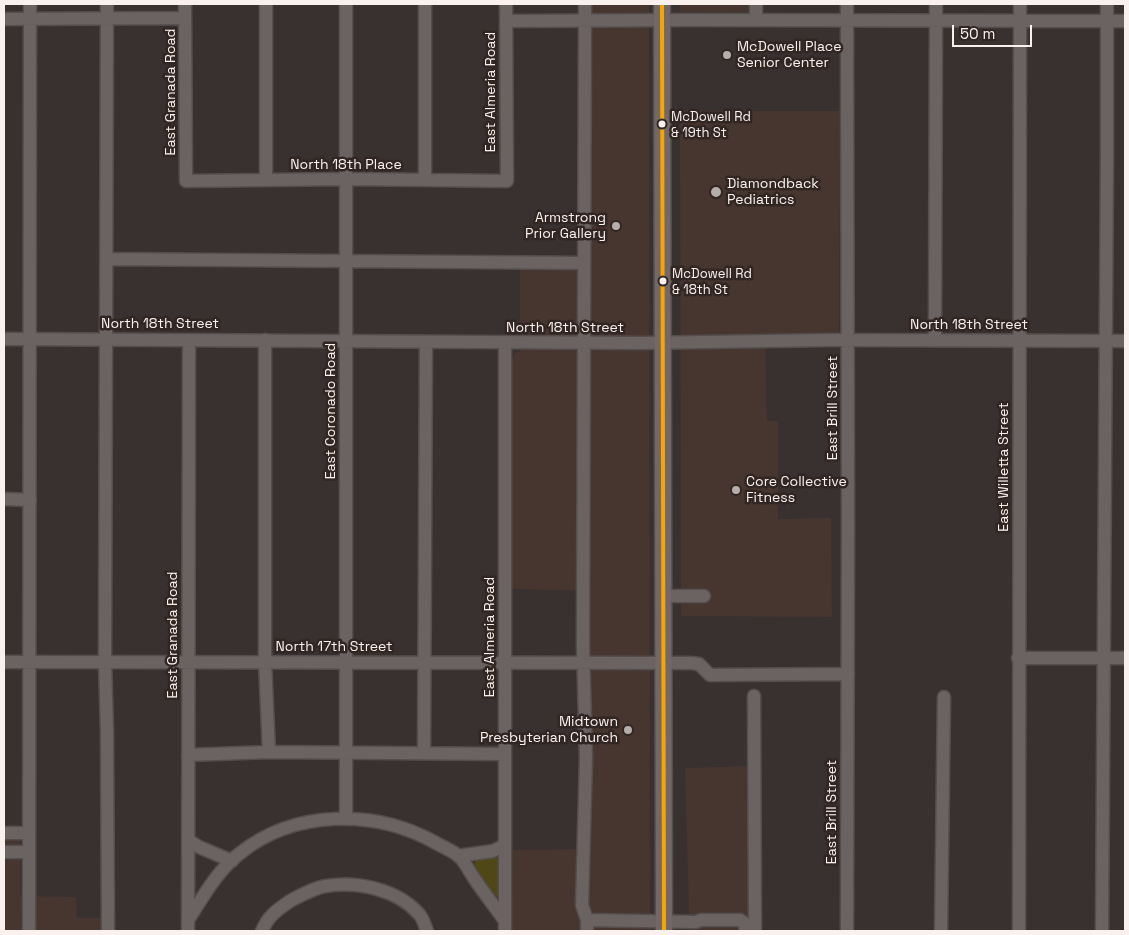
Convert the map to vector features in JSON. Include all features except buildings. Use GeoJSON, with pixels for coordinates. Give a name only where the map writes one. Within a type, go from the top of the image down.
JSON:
{"type":"FeatureCollection","features":[{"type":"Feature","properties":{"kind":"main road"},"geometry":{"type":"LineString","coordinates":[[662,4],[664,926]]}},
{"type":"Feature","properties":{"kind":"street"},"geometry":{"type":"LineString","coordinates":[[29,931],[30,4]]}},
{"type":"Feature","properties":{"kind":"street"},"geometry":{"type":"LineString","coordinates":[[107,4],[106,661],[108,931]]}},
{"type":"Feature","properties":{"kind":"street","name":"East Granada Road"},"geometry":{"type":"LineString","coordinates":[[186,4],[186,181]]}},
{"type":"Feature","properties":{"kind":"street"},"geometry":{"type":"LineString","coordinates":[[266,4],[266,180]]}},
{"type":"Feature","properties":{"kind":"street","name":"East Coronado Road"},"geometry":{"type":"LineString","coordinates":[[346,4],[346,818]]}},
{"type":"Feature","properties":{"kind":"street"},"geometry":{"type":"LineString","coordinates":[[425,4],[425,180]]}},
{"type":"Feature","properties":{"kind":"street","name":"East Almeria Road"},"geometry":{"type":"LineString","coordinates":[[506,4],[507,181]]}},
{"type":"Feature","properties":{"kind":"street"},"geometry":{"type":"LineString","coordinates":[[585,4],[584,663],[586,758],[582,905],[587,925],[700,927],[701,920],[740,920],[746,924],[745,931]]}},
{"type":"Feature","properties":{"kind":"street"},"geometry":{"type":"LineString","coordinates":[[756,4],[756,20]]}},
{"type":"Feature","properties":{"kind":"street","name":"East Brill Street"},"geometry":{"type":"LineString","coordinates":[[847,4],[847,931]]}},
{"type":"Feature","properties":{"kind":"street"},"geometry":{"type":"LineString","coordinates":[[935,340],[936,4]]}},
{"type":"Feature","properties":{"kind":"street","name":"East Willetta Street"},"geometry":{"type":"LineString","coordinates":[[1019,931],[1020,4]]}},
{"type":"Feature","properties":{"kind":"street"},"geometry":{"type":"LineString","coordinates":[[1102,931],[1107,4]]}},
{"type":"Feature","properties":{"kind":"street"},"geometry":{"type":"LineString","coordinates":[[4,19],[186,18]]}},
{"type":"Feature","properties":{"kind":"street"},"geometry":{"type":"LineString","coordinates":[[506,21],[1125,21]]}},
{"type":"Feature","properties":{"kind":"street","name":"North 18th Place"},"geometry":{"type":"LineString","coordinates":[[186,181],[347,179],[507,181]]}},
{"type":"Feature","properties":{"kind":"street"},"geometry":{"type":"LineString","coordinates":[[106,259],[584,263]]}},
{"type":"Feature","properties":{"kind":"street","name":"North 18th Street"},"geometry":{"type":"LineString","coordinates":[[4,339],[426,342],[1125,341]]}},
{"type":"Feature","properties":{"kind":"street","name":"East Granada Road"},"geometry":{"type":"LineString","coordinates":[[188,926],[189,340]]}},
{"type":"Feature","properties":{"kind":"street"},"geometry":{"type":"LineString","coordinates":[[266,340],[266,661],[269,752]]}},
{"type":"Feature","properties":{"kind":"street"},"geometry":{"type":"LineString","coordinates":[[424,752],[426,342]]}},
{"type":"Feature","properties":{"kind":"street","name":"East Almeria Road"},"geometry":{"type":"LineString","coordinates":[[505,342],[505,926]]}},
{"type":"Feature","properties":{"kind":"street"},"geometry":{"type":"LineString","coordinates":[[4,500],[30,500]]}},
{"type":"Feature","properties":{"kind":"street"},"geometry":{"type":"LineString","coordinates":[[664,596],[704,596]]}},
{"type":"Feature","properties":{"kind":"street"},"geometry":{"type":"LineString","coordinates":[[1018,658],[1125,658]]}},
{"type":"Feature","properties":{"kind":"street","name":"North 17th Street"},"geometry":{"type":"LineString","coordinates":[[4,662],[664,663],[699,664],[710,675],[848,674]]}},
{"type":"Feature","properties":{"kind":"street"},"geometry":{"type":"LineString","coordinates":[[754,696],[755,931]]}},
{"type":"Feature","properties":{"kind":"street"},"geometry":{"type":"LineString","coordinates":[[941,931],[944,697]]}},
{"type":"Feature","properties":{"kind":"street"},"geometry":{"type":"LineString","coordinates":[[188,755],[269,752],[505,754]]}},
{"type":"Feature","properties":{"kind":"street"},"geometry":{"type":"LineString","coordinates":[[188,926],[210,886],[238,855],[256,842],[275,832],[312,822],[346,818],[402,827],[424,836],[458,856],[505,926]]}},
{"type":"Feature","properties":{"kind":"street"},"geometry":{"type":"LineString","coordinates":[[4,833],[29,833]]}},
{"type":"Feature","properties":{"kind":"street"},"geometry":{"type":"LineString","coordinates":[[188,840],[198,847],[232,861]]}},
{"type":"Feature","properties":{"kind":"street"},"geometry":{"type":"LineString","coordinates":[[458,856],[493,851],[505,845]]}},
{"type":"Feature","properties":{"kind":"street"},"geometry":{"type":"LineString","coordinates":[[4,852],[29,852]]}},
{"type":"Feature","properties":{"kind":"street"},"geometry":{"type":"LineString","coordinates":[[262,931],[274,911],[300,895],[325,886],[371,887],[410,905],[421,916],[427,931]]}},
{"type":"Feature","properties":{"kind":"shaded area"},"geometry":{"type":"Polygon","coordinates":[[[582,4],[649,4],[650,931],[512,931],[513,850],[579,849],[589,591],[512,589],[512,360],[515,353],[520,351],[520,263],[578,263],[582,4]]]}},
{"type":"Feature","properties":{"kind":"shaded area"},"geometry":{"type":"Polygon","coordinates":[[[680,4],[753,4],[753,12],[680,12],[680,4]]]}},
{"type":"Feature","properties":{"kind":"shaded area"},"geometry":{"type":"Polygon","coordinates":[[[680,111],[840,111],[839,334],[765,335],[767,421],[778,421],[778,519],[831,518],[832,617],[681,616],[680,111]]]}},
{"type":"Feature","properties":{"kind":"shaded area"},"geometry":{"type":"Polygon","coordinates":[[[750,766],[750,931],[691,931],[687,914],[689,914],[685,768],[750,766]]]}},
{"type":"Feature","properties":{"kind":"shaded area"},"geometry":{"type":"Polygon","coordinates":[[[4,838],[20,838],[20,896],[76,897],[77,918],[108,918],[108,931],[4,931],[4,838]]]}},
{"type":"Feature","properties":{"kind":"shaded area"},"geometry":{"type":"Polygon","coordinates":[[[495,857],[499,859],[498,896],[493,895],[473,867],[478,860],[495,857]]]}},
{"type":"Feature","properties":{"kind":"transit line"},"geometry":{"type":"LineString","coordinates":[[662,4],[664,931]]}},
{"type":"Feature","properties":{"kind":"place","name":"McDowell Place Senior Center"},"geometry":{"type":"Point","coordinates":[727,55]}},
{"type":"Feature","properties":{"kind":"place","name":"McDowell Rd & 19th St"},"geometry":{"type":"Point","coordinates":[662,124]}},
{"type":"Feature","properties":{"kind":"place","name":"Diamondback Pediatrics"},"geometry":{"type":"Point","coordinates":[716,192]}},
{"type":"Feature","properties":{"kind":"place","name":"Armstrong Prior Gallery"},"geometry":{"type":"Point","coordinates":[616,226]}},
{"type":"Feature","properties":{"kind":"place","name":"McDowell Rd & 18th St"},"geometry":{"type":"Point","coordinates":[663,281]}},
{"type":"Feature","properties":{"kind":"place","name":"Core Collective Fitness"},"geometry":{"type":"Point","coordinates":[736,490]}},
{"type":"Feature","properties":{"kind":"place","name":"Midtown Presbyterian Church"},"geometry":{"type":"Point","coordinates":[628,730]}}]}
